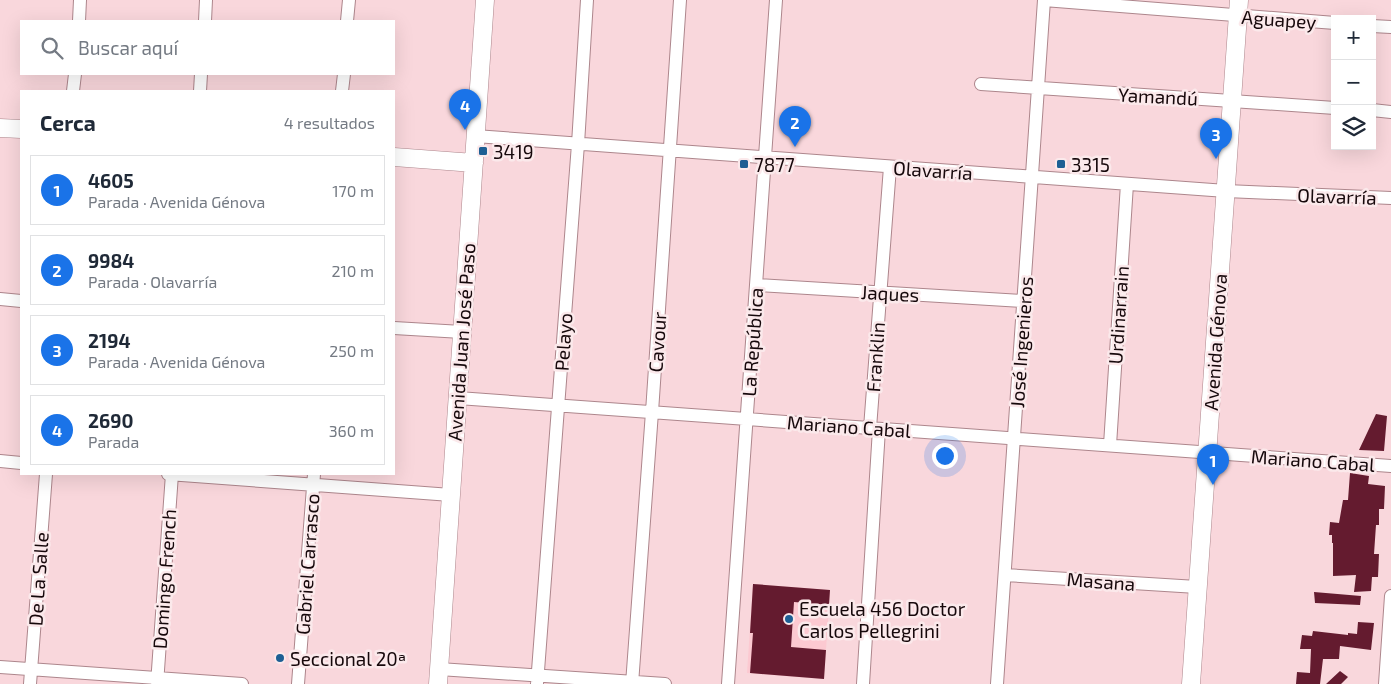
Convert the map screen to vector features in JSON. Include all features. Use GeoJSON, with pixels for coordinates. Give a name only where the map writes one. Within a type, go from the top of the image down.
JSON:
{"type":"FeatureCollection","features":[{"type":"Feature","properties":{"kind":"main road","name":"Avenida Juan José Paso"},"geometry":{"type":"LineString","coordinates":[[438,677],[485,0]]}},
{"type":"Feature","properties":{"kind":"main road","name":"Avenida Génova"},"geometry":{"type":"LineString","coordinates":[[1191,684],[1238,8]]}},
{"type":"Feature","properties":{"kind":"main road"},"geometry":{"type":"LineString","coordinates":[[0,128],[20,129]]}},
{"type":"Feature","properties":{"kind":"main road"},"geometry":{"type":"LineString","coordinates":[[395,157],[474,163]]}},
{"type":"Feature","properties":{"kind":"street"},"geometry":{"type":"LineString","coordinates":[[78,20],[80,0]]}},
{"type":"Feature","properties":{"kind":"street"},"geometry":{"type":"LineString","coordinates":[[205,20],[206,0]]}},
{"type":"Feature","properties":{"kind":"street"},"geometry":{"type":"LineString","coordinates":[[347,20],[349,0]]}},
{"type":"Feature","properties":{"kind":"street","name":"Pelayo"},"geometry":{"type":"LineString","coordinates":[[537,680],[578,144],[587,0]]}},
{"type":"Feature","properties":{"kind":"street","name":"Cavour"},"geometry":{"type":"LineString","coordinates":[[632,683],[680,0]]}},
{"type":"Feature","properties":{"kind":"street","name":"La República"},"geometry":{"type":"LineString","coordinates":[[728,684],[776,0]]}},
{"type":"Feature","properties":{"kind":"street","name":"Aguapey"},"geometry":{"type":"LineString","coordinates":[[1044,0],[1238,8],[1331,22]]}},
{"type":"Feature","properties":{"kind":"street","name":"José Ingenieros"},"geometry":{"type":"LineString","coordinates":[[997,684],[1044,0]]}},
{"type":"Feature","properties":{"kind":"street"},"geometry":{"type":"LineString","coordinates":[[1376,26],[1391,27]]}},
{"type":"Feature","properties":{"kind":"street"},"geometry":{"type":"LineString","coordinates":[[73,90],[75,75]]}},
{"type":"Feature","properties":{"kind":"street"},"geometry":{"type":"LineString","coordinates":[[200,90],[201,75]]}},
{"type":"Feature","properties":{"kind":"street"},"geometry":{"type":"LineString","coordinates":[[342,90],[344,75]]}},
{"type":"Feature","properties":{"kind":"street","name":"Yamandú"},"geometry":{"type":"LineString","coordinates":[[981,84],[1331,108]]}},
{"type":"Feature","properties":{"kind":"street"},"geometry":{"type":"LineString","coordinates":[[1376,110],[1391,112]]}},
{"type":"Feature","properties":{"kind":"street","name":"Olavarría"},"geometry":{"type":"LineString","coordinates":[[475,136],[1226,191],[1391,198]]}},
{"type":"Feature","properties":{"kind":"street","name":"Franklin"},"geometry":{"type":"LineString","coordinates":[[862,684],[880,293],[890,167]]}},
{"type":"Feature","properties":{"kind":"street","name":"Urdinarrain"},"geometry":{"type":"LineString","coordinates":[[1110,445],[1127,184]]}},
{"type":"Feature","properties":{"kind":"street","name":"Jaques"},"geometry":{"type":"LineString","coordinates":[[756,285],[1023,301]]}},
{"type":"Feature","properties":{"kind":"street"},"geometry":{"type":"LineString","coordinates":[[0,300],[20,301]]}},
{"type":"Feature","properties":{"kind":"street"},"geometry":{"type":"LineString","coordinates":[[395,328],[462,332]]}},
{"type":"Feature","properties":{"kind":"street","name":"Mariano Cabal"},"geometry":{"type":"LineString","coordinates":[[458,398],[1391,466]]}},
{"type":"Feature","properties":{"kind":"street"},"geometry":{"type":"LineString","coordinates":[[0,461],[20,463]]}},
{"type":"Feature","properties":{"kind":"street","name":"De La Salle"},"geometry":{"type":"LineString","coordinates":[[30,684],[46,475]]}},
{"type":"Feature","properties":{"kind":"street","name":"Domingo French"},"geometry":{"type":"LineString","coordinates":[[157,681],[172,475]]}},
{"type":"Feature","properties":{"kind":"street"},"geometry":{"type":"LineString","coordinates":[[200,475],[314,479],[451,495]]}},
{"type":"Feature","properties":{"kind":"street","name":"Gabriel Carrasco"},"geometry":{"type":"LineString","coordinates":[[298,684],[314,479]]}},
{"type":"Feature","properties":{"kind":"street","name":"Masana"},"geometry":{"type":"LineString","coordinates":[[1005,574],[1197,587]]}},
{"type":"Feature","properties":{"kind":"street"},"geometry":{"type":"LineString","coordinates":[[1385,684],[1391,596]]}},
{"type":"Feature","properties":{"kind":"street"},"geometry":{"type":"LineString","coordinates":[[0,667],[157,681],[242,684]]}},
{"type":"Feature","properties":{"kind":"street"},"geometry":{"type":"LineString","coordinates":[[438,677],[665,684]]}},
{"type":"Feature","properties":{"kind":"shaded area","name":"Escuela 456 Doctor Carlos Pellegrini"},"geometry":{"type":"Polygon","coordinates":[[[753,584],[830,590],[824,679],[747,673],[753,584]]]}},
{"type":"Feature","properties":{"kind":"building"},"geometry":{"type":"Polygon","coordinates":[[[1376,414],[1387,416],[1384,451],[1359,450],[1376,414]]]}},
{"type":"Feature","properties":{"kind":"building"},"geometry":{"type":"Polygon","coordinates":[[[1350,473],[1369,476],[1368,484],[1385,486],[1384,509],[1379,509],[1379,525],[1376,525],[1374,554],[1379,554],[1378,577],[1372,577],[1371,591],[1354,592],[1356,575],[1333,576],[1333,543],[1332,535],[1329,535],[1330,522],[1339,523],[1343,500],[1348,500],[1350,473]]]}},
{"type":"Feature","properties":{"kind":"building","name":"Escuela 456 Doctor Carlos Pellegrini"},"geometry":{"type":"Polygon","coordinates":[[[753,584],[830,590],[829,605],[794,602],[791,647],[826,650],[824,679],[750,673],[753,633],[750,633],[753,584]]]}},
{"type":"Feature","properties":{"kind":"building"},"geometry":{"type":"Polygon","coordinates":[[[1314,592],[1361,596],[1360,605],[1315,603],[1314,592]]]}},
{"type":"Feature","properties":{"kind":"building"},"geometry":{"type":"Polygon","coordinates":[[[1358,622],[1374,623],[1371,650],[1340,646],[1339,659],[1323,659],[1320,684],[1296,684],[1297,672],[1310,673],[1311,649],[1300,649],[1302,635],[1312,636],[1313,631],[1348,635],[1348,633],[1357,634],[1358,622]]]}},
{"type":"Feature","properties":{"kind":"building"},"geometry":{"type":"Polygon","coordinates":[[[1340,671],[1348,677],[1341,684],[1326,684],[1340,671]]]}},
{"type":"Feature","properties":{"kind":"place","name":"2690"},"geometry":{"type":"Point","coordinates":[465,130]}},
{"type":"Feature","properties":{"kind":"place","name":"9984"},"geometry":{"type":"Point","coordinates":[795,147]}},
{"type":"Feature","properties":{"kind":"place","name":"3419"},"geometry":{"type":"Point","coordinates":[483,151]}},
{"type":"Feature","properties":{"kind":"place","name":"2194"},"geometry":{"type":"Point","coordinates":[1216,159]}},
{"type":"Feature","properties":{"kind":"place","name":"7877"},"geometry":{"type":"Point","coordinates":[744,164]}},
{"type":"Feature","properties":{"kind":"place","name":"3315"},"geometry":{"type":"Point","coordinates":[1061,164]}},
{"type":"Feature","properties":{"kind":"place","name":"4605"},"geometry":{"type":"Point","coordinates":[1213,485]}},
{"type":"Feature","properties":{"kind":"place","name":"Escuela 456 Doctor Carlos Pellegrini"},"geometry":{"type":"Point","coordinates":[789,619]}},
{"type":"Feature","properties":{"kind":"place","name":"Seccional 20ª"},"geometry":{"type":"Point","coordinates":[280,658]}}]}
